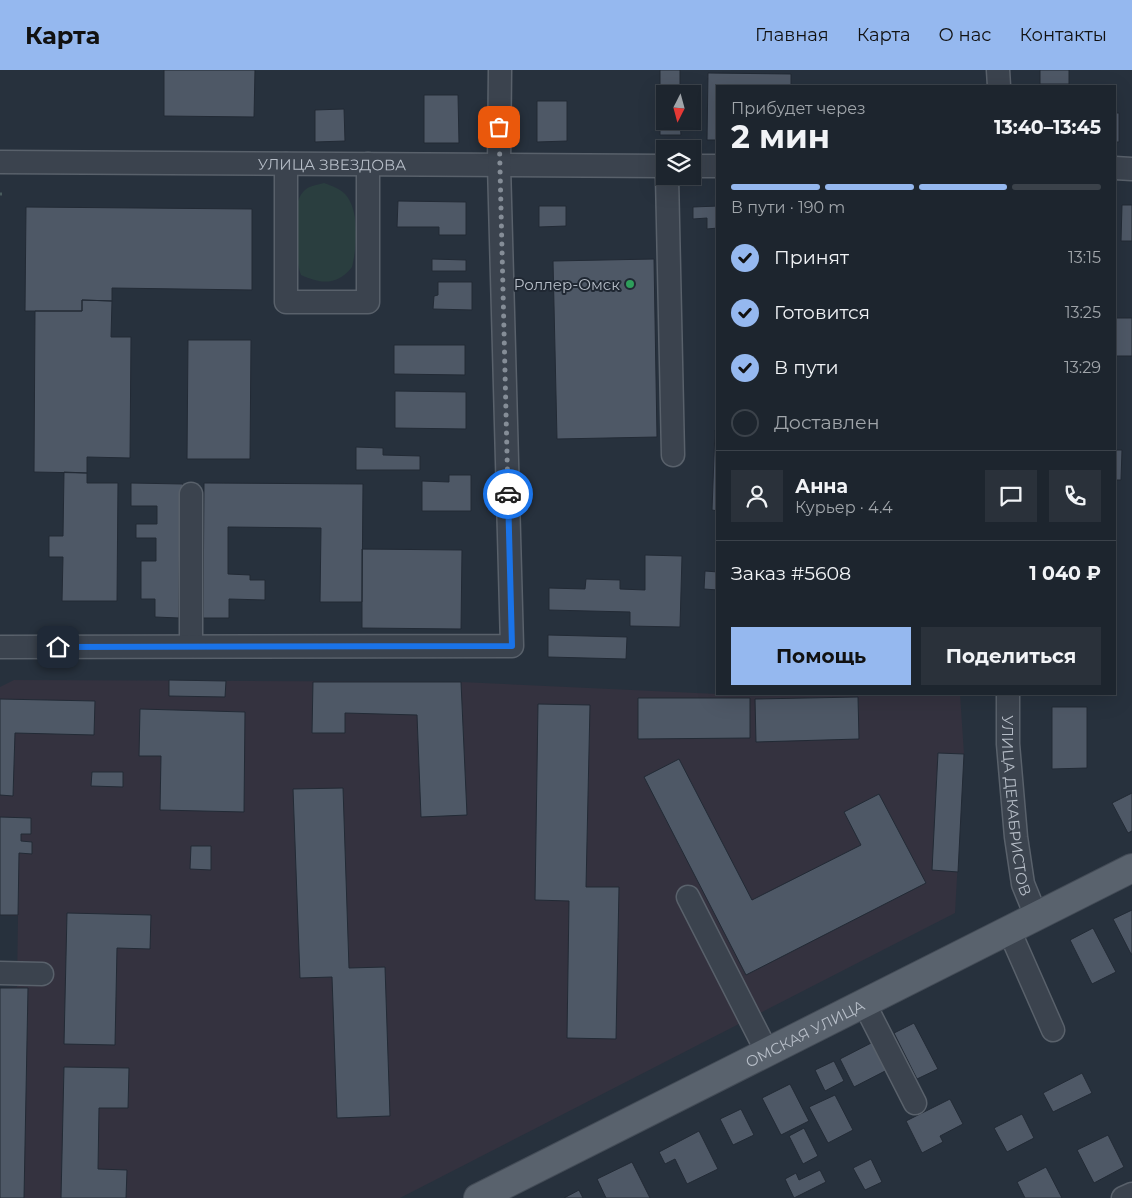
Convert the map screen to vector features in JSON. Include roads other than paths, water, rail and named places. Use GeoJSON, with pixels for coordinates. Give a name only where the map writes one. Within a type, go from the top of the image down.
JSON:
{"type":"FeatureCollection","features":[{"type":"Feature","properties":{"kind":"main road","name":"ОМСКАЯ УЛИЦА"},"geometry":{"type":"LineString","coordinates":[[478,1198],[511,1191],[767,1052],[1132,868]]}},
{"type":"Feature","properties":{"kind":"street"},"geometry":{"type":"LineString","coordinates":[[0,647],[512,646],[499,165],[500,70]]}},
{"type":"Feature","properties":{"kind":"street"},"geometry":{"type":"LineString","coordinates":[[998,70],[999,85]]}},
{"type":"Feature","properties":{"kind":"street","name":"УЛИЦА ЗВЕЗДОВА"},"geometry":{"type":"LineString","coordinates":[[0,162],[656,166]]}},
{"type":"Feature","properties":{"kind":"street"},"geometry":{"type":"LineString","coordinates":[[286,164],[286,302],[368,302],[368,164]]}},
{"type":"Feature","properties":{"kind":"street"},"geometry":{"type":"LineString","coordinates":[[701,166],[716,166]]}},
{"type":"Feature","properties":{"kind":"street"},"geometry":{"type":"LineString","coordinates":[[1116,168],[1132,169]]}},
{"type":"Feature","properties":{"kind":"street"},"geometry":{"type":"LineString","coordinates":[[667,185],[673,456]]}},
{"type":"Feature","properties":{"kind":"street"},"geometry":{"type":"LineString","coordinates":[[191,494],[191,646]]}},
{"type":"Feature","properties":{"kind":"street","name":"УЛИЦА ДЕКАБРИСТОВ"},"geometry":{"type":"LineString","coordinates":[[1008,695],[1008,744],[1016,837],[1023,884],[1036,916]]}},
{"type":"Feature","properties":{"kind":"street"},"geometry":{"type":"LineString","coordinates":[[688,897],[767,1052]]}},
{"type":"Feature","properties":{"kind":"street"},"geometry":{"type":"LineString","coordinates":[[1009,930],[1054,1030]]}},
{"type":"Feature","properties":{"kind":"street"},"geometry":{"type":"LineString","coordinates":[[0,973],[42,974]]}},
{"type":"Feature","properties":{"kind":"street"},"geometry":{"type":"LineString","coordinates":[[864,1003],[916,1103]]}},
{"type":"Feature","properties":{"kind":"street"},"geometry":{"type":"LineString","coordinates":[[1123,1198],[1132,1194]]}},
{"type":"Feature","properties":{"kind":"place","name":"Роллер-Омск"},"geometry":{"type":"Point","coordinates":[630,284]}}]}
